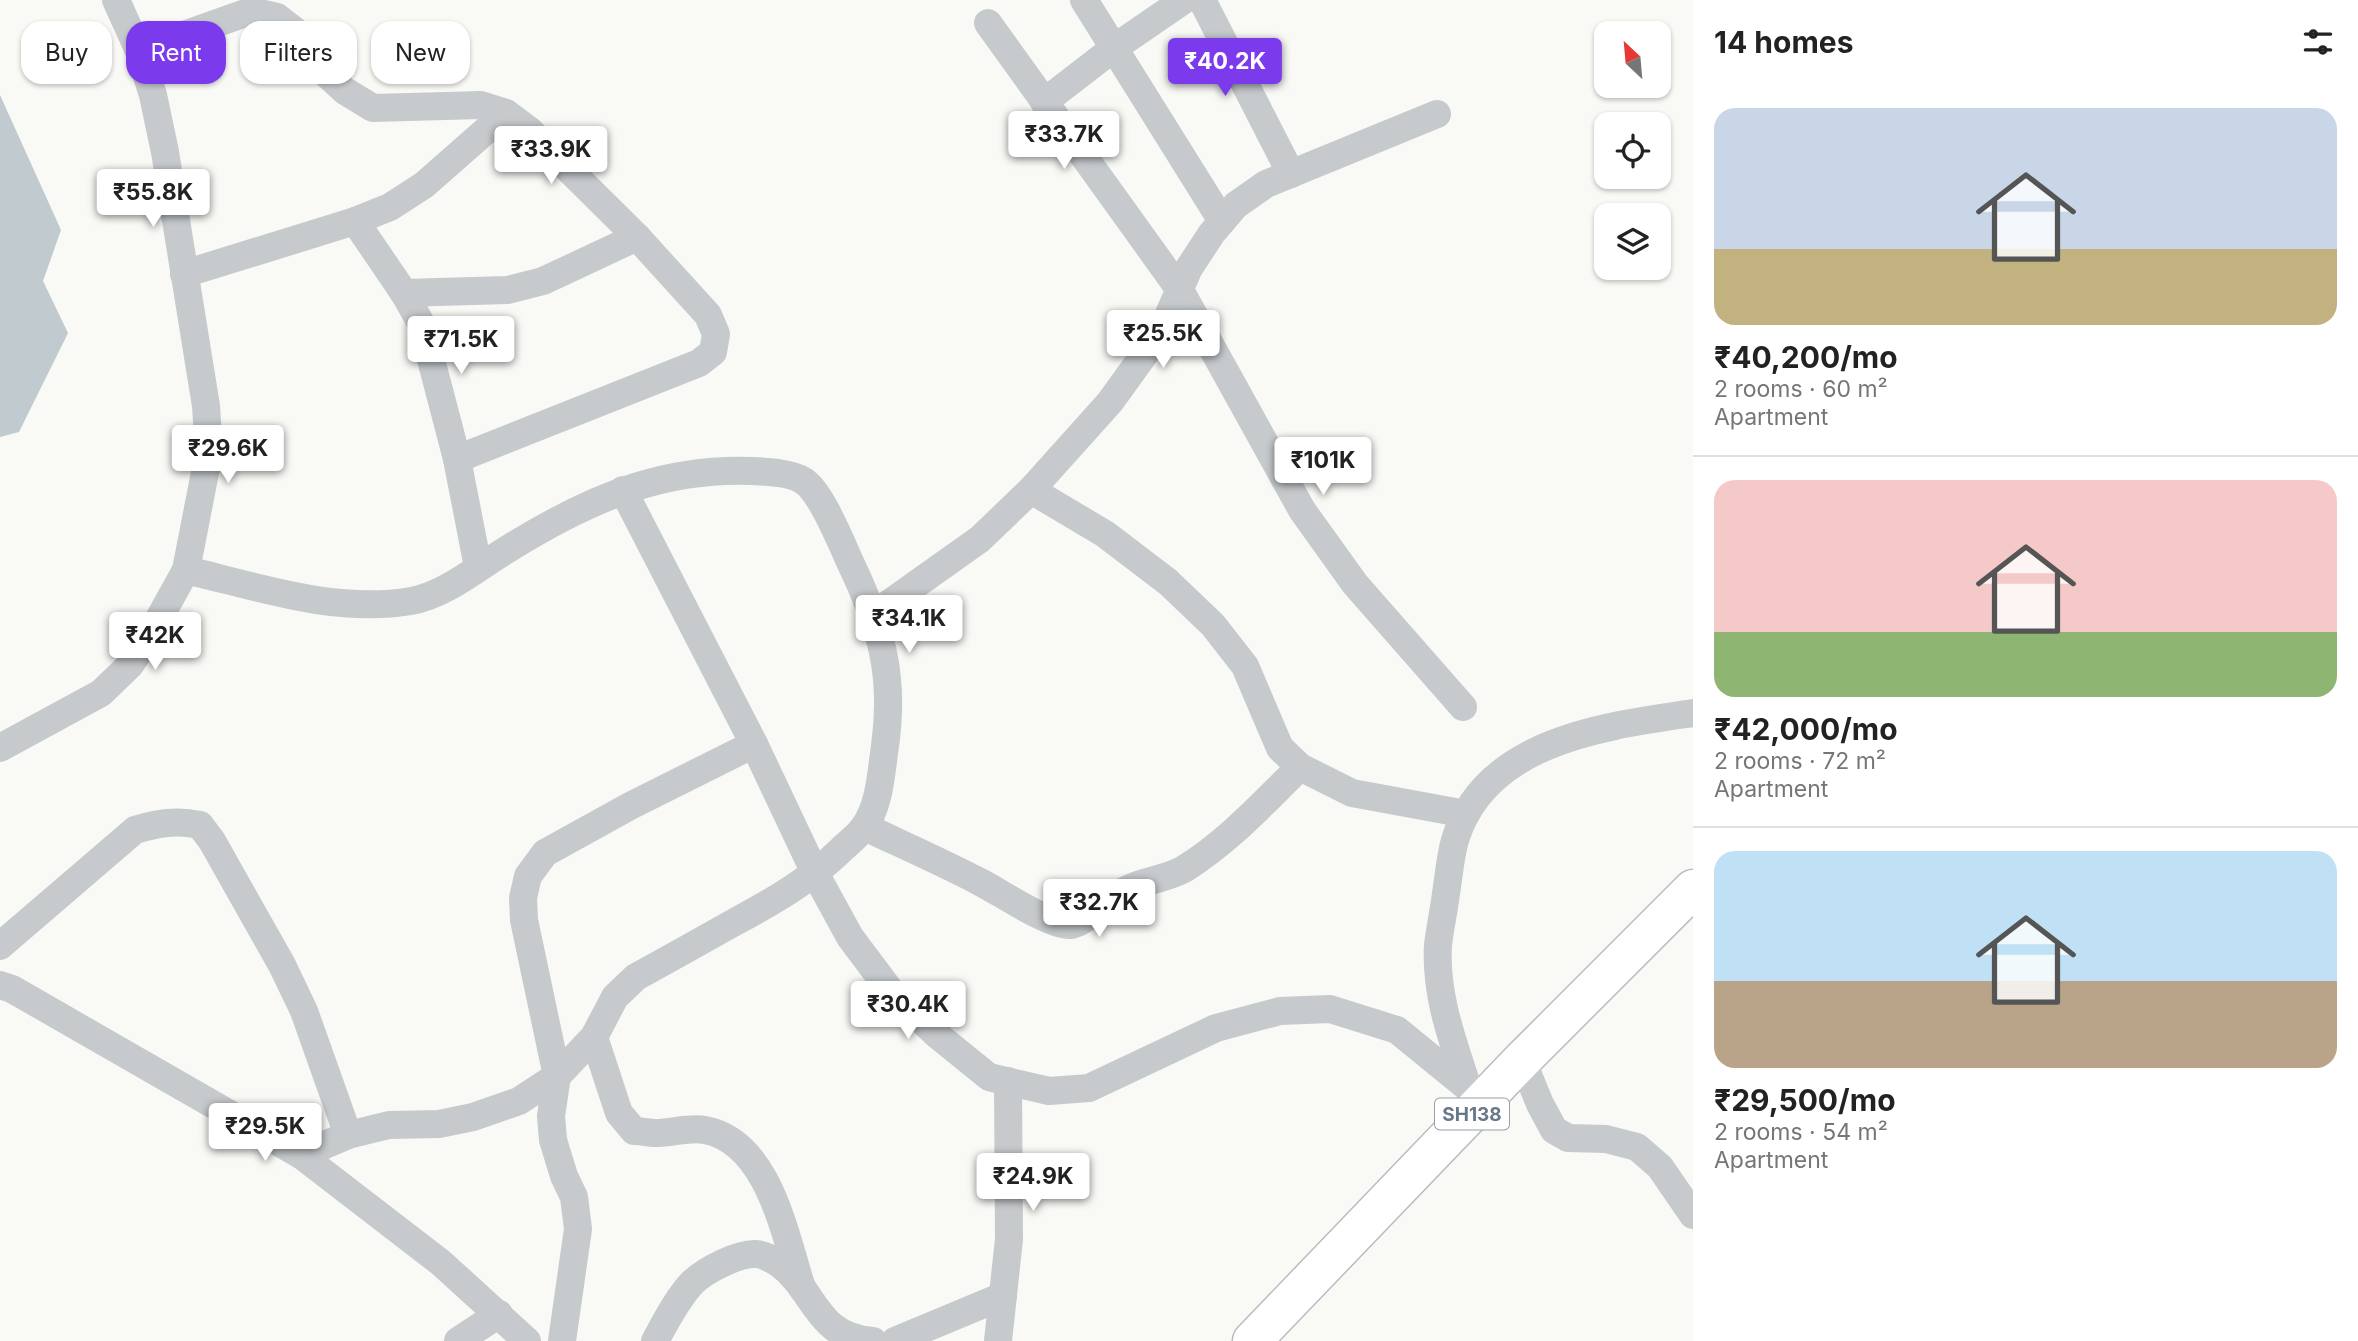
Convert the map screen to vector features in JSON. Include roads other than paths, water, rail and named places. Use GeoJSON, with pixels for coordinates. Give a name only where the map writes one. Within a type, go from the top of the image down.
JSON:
{"type":"FeatureCollection","features":[{"type":"Feature","properties":{"kind":"main road","name":"SH138"},"geometry":{"type":"LineString","coordinates":[[1252,1341],[1476,1093],[1522,1060],[1693,889]]}},
{"type":"Feature","properties":{"kind":"street"},"geometry":{"type":"LineString","coordinates":[[116,0],[126,22]]}},
{"type":"Feature","properties":{"kind":"street"},"geometry":{"type":"LineString","coordinates":[[1084,0],[1222,221]]}},
{"type":"Feature","properties":{"kind":"street"},"geometry":{"type":"LineString","coordinates":[[1044,102],[1114,48],[1184,0]]}},
{"type":"Feature","properties":{"kind":"street"},"geometry":{"type":"LineString","coordinates":[[1202,0],[1292,174]]}},
{"type":"Feature","properties":{"kind":"street"},"geometry":{"type":"LineString","coordinates":[[214,21],[251,6],[277,17],[295,31],[322,70],[345,91],[373,108],[481,105],[506,113],[530,131],[638,237],[708,315],[716,334],[713,352],[699,363],[457,459]]}},
{"type":"Feature","properties":{"kind":"street"},"geometry":{"type":"LineString","coordinates":[[988,23],[1180,290],[1302,510],[1354,584],[1463,707]]}},
{"type":"Feature","properties":{"kind":"street"},"geometry":{"type":"LineString","coordinates":[[0,748],[101,693],[130,665],[186,570],[209,452],[206,406],[163,141],[150,84]]}},
{"type":"Feature","properties":{"kind":"street"},"geometry":{"type":"LineString","coordinates":[[184,274],[355,221],[390,207],[424,185],[506,113]]}},
{"type":"Feature","properties":{"kind":"street"},"geometry":{"type":"LineString","coordinates":[[873,615],[980,539],[1031,490],[1110,402],[1162,330],[1189,268],[1236,205],[1266,184],[1437,114]]}},
{"type":"Feature","properties":{"kind":"street"},"geometry":{"type":"LineString","coordinates":[[355,221],[404,293],[422,325],[457,459],[478,567]]}},
{"type":"Feature","properties":{"kind":"street"},"geometry":{"type":"LineString","coordinates":[[404,293],[508,289],[543,281],[638,237]]}},
{"type":"Feature","properties":{"kind":"street"},"geometry":{"type":"LineString","coordinates":[[186,570],[304,598],[344,604],[414,601],[444,589],[538,530],[600,498],[648,481],[730,469],[782,473],[805,481],[822,502],[873,615],[884,652],[890,713],[878,796],[865,827],[815,873],[791,891],[636,977],[615,997],[594,1037],[557,1076],[519,1101],[473,1117],[439,1124],[388,1125],[348,1135],[301,1155]]}},
{"type":"Feature","properties":{"kind":"street"},"geometry":{"type":"LineString","coordinates":[[623,490],[754,744],[815,873],[850,937],[889,989],[936,1034],[989,1077],[1049,1091],[1089,1088],[1216,1027],[1280,1011],[1331,1009],[1397,1030],[1476,1093]]}},
{"type":"Feature","properties":{"kind":"street"},"geometry":{"type":"LineString","coordinates":[[1031,490],[1105,534],[1168,582],[1213,625],[1245,666],[1280,748],[1300,767],[1352,793],[1466,814]]}},
{"type":"Feature","properties":{"kind":"street"},"geometry":{"type":"LineString","coordinates":[[1476,1093],[1446,1020],[1439,983],[1438,946],[1455,840],[1466,814],[1485,787],[1520,759],[1562,739],[1632,720],[1693,713]]}},
{"type":"Feature","properties":{"kind":"street"},"geometry":{"type":"LineString","coordinates":[[562,1341],[578,1228],[574,1198],[552,1140],[551,1116],[557,1076],[524,920],[523,898],[528,876],[545,853],[630,806],[754,744]]}},
{"type":"Feature","properties":{"kind":"street"},"geometry":{"type":"LineString","coordinates":[[865,827],[980,882],[1056,923],[1072,925],[1088,917],[1128,888],[1183,870],[1223,841],[1300,767]]}},
{"type":"Feature","properties":{"kind":"street"},"geometry":{"type":"LineString","coordinates":[[0,946],[135,830],[159,822],[182,821],[200,825],[212,841],[269,942],[304,1010],[348,1135]]}},
{"type":"Feature","properties":{"kind":"street"},"geometry":{"type":"LineString","coordinates":[[0,985],[301,1155],[440,1262],[527,1341]]}},
{"type":"Feature","properties":{"kind":"street"},"geometry":{"type":"LineString","coordinates":[[594,1037],[619,1113],[634,1131],[656,1133],[703,1129],[726,1136],[746,1152],[767,1182],[802,1289]]}},
{"type":"Feature","properties":{"kind":"street"},"geometry":{"type":"LineString","coordinates":[[1522,1060],[1539,1104],[1554,1130],[1568,1138],[1606,1139],[1637,1147],[1660,1167],[1693,1215]]}},
{"type":"Feature","properties":{"kind":"street"},"geometry":{"type":"LineString","coordinates":[[998,1341],[1009,1240],[1008,1081]]}},
{"type":"Feature","properties":{"kind":"street"},"geometry":{"type":"LineString","coordinates":[[655,1341],[693,1282],[727,1260],[758,1254],[780,1264],[802,1289],[824,1321],[842,1332],[873,1341]]}},
{"type":"Feature","properties":{"kind":"street"},"geometry":{"type":"LineString","coordinates":[[895,1341],[1003,1296]]}},
{"type":"Feature","properties":{"kind":"street"},"geometry":{"type":"LineString","coordinates":[[458,1341],[499,1314]]}}]}
